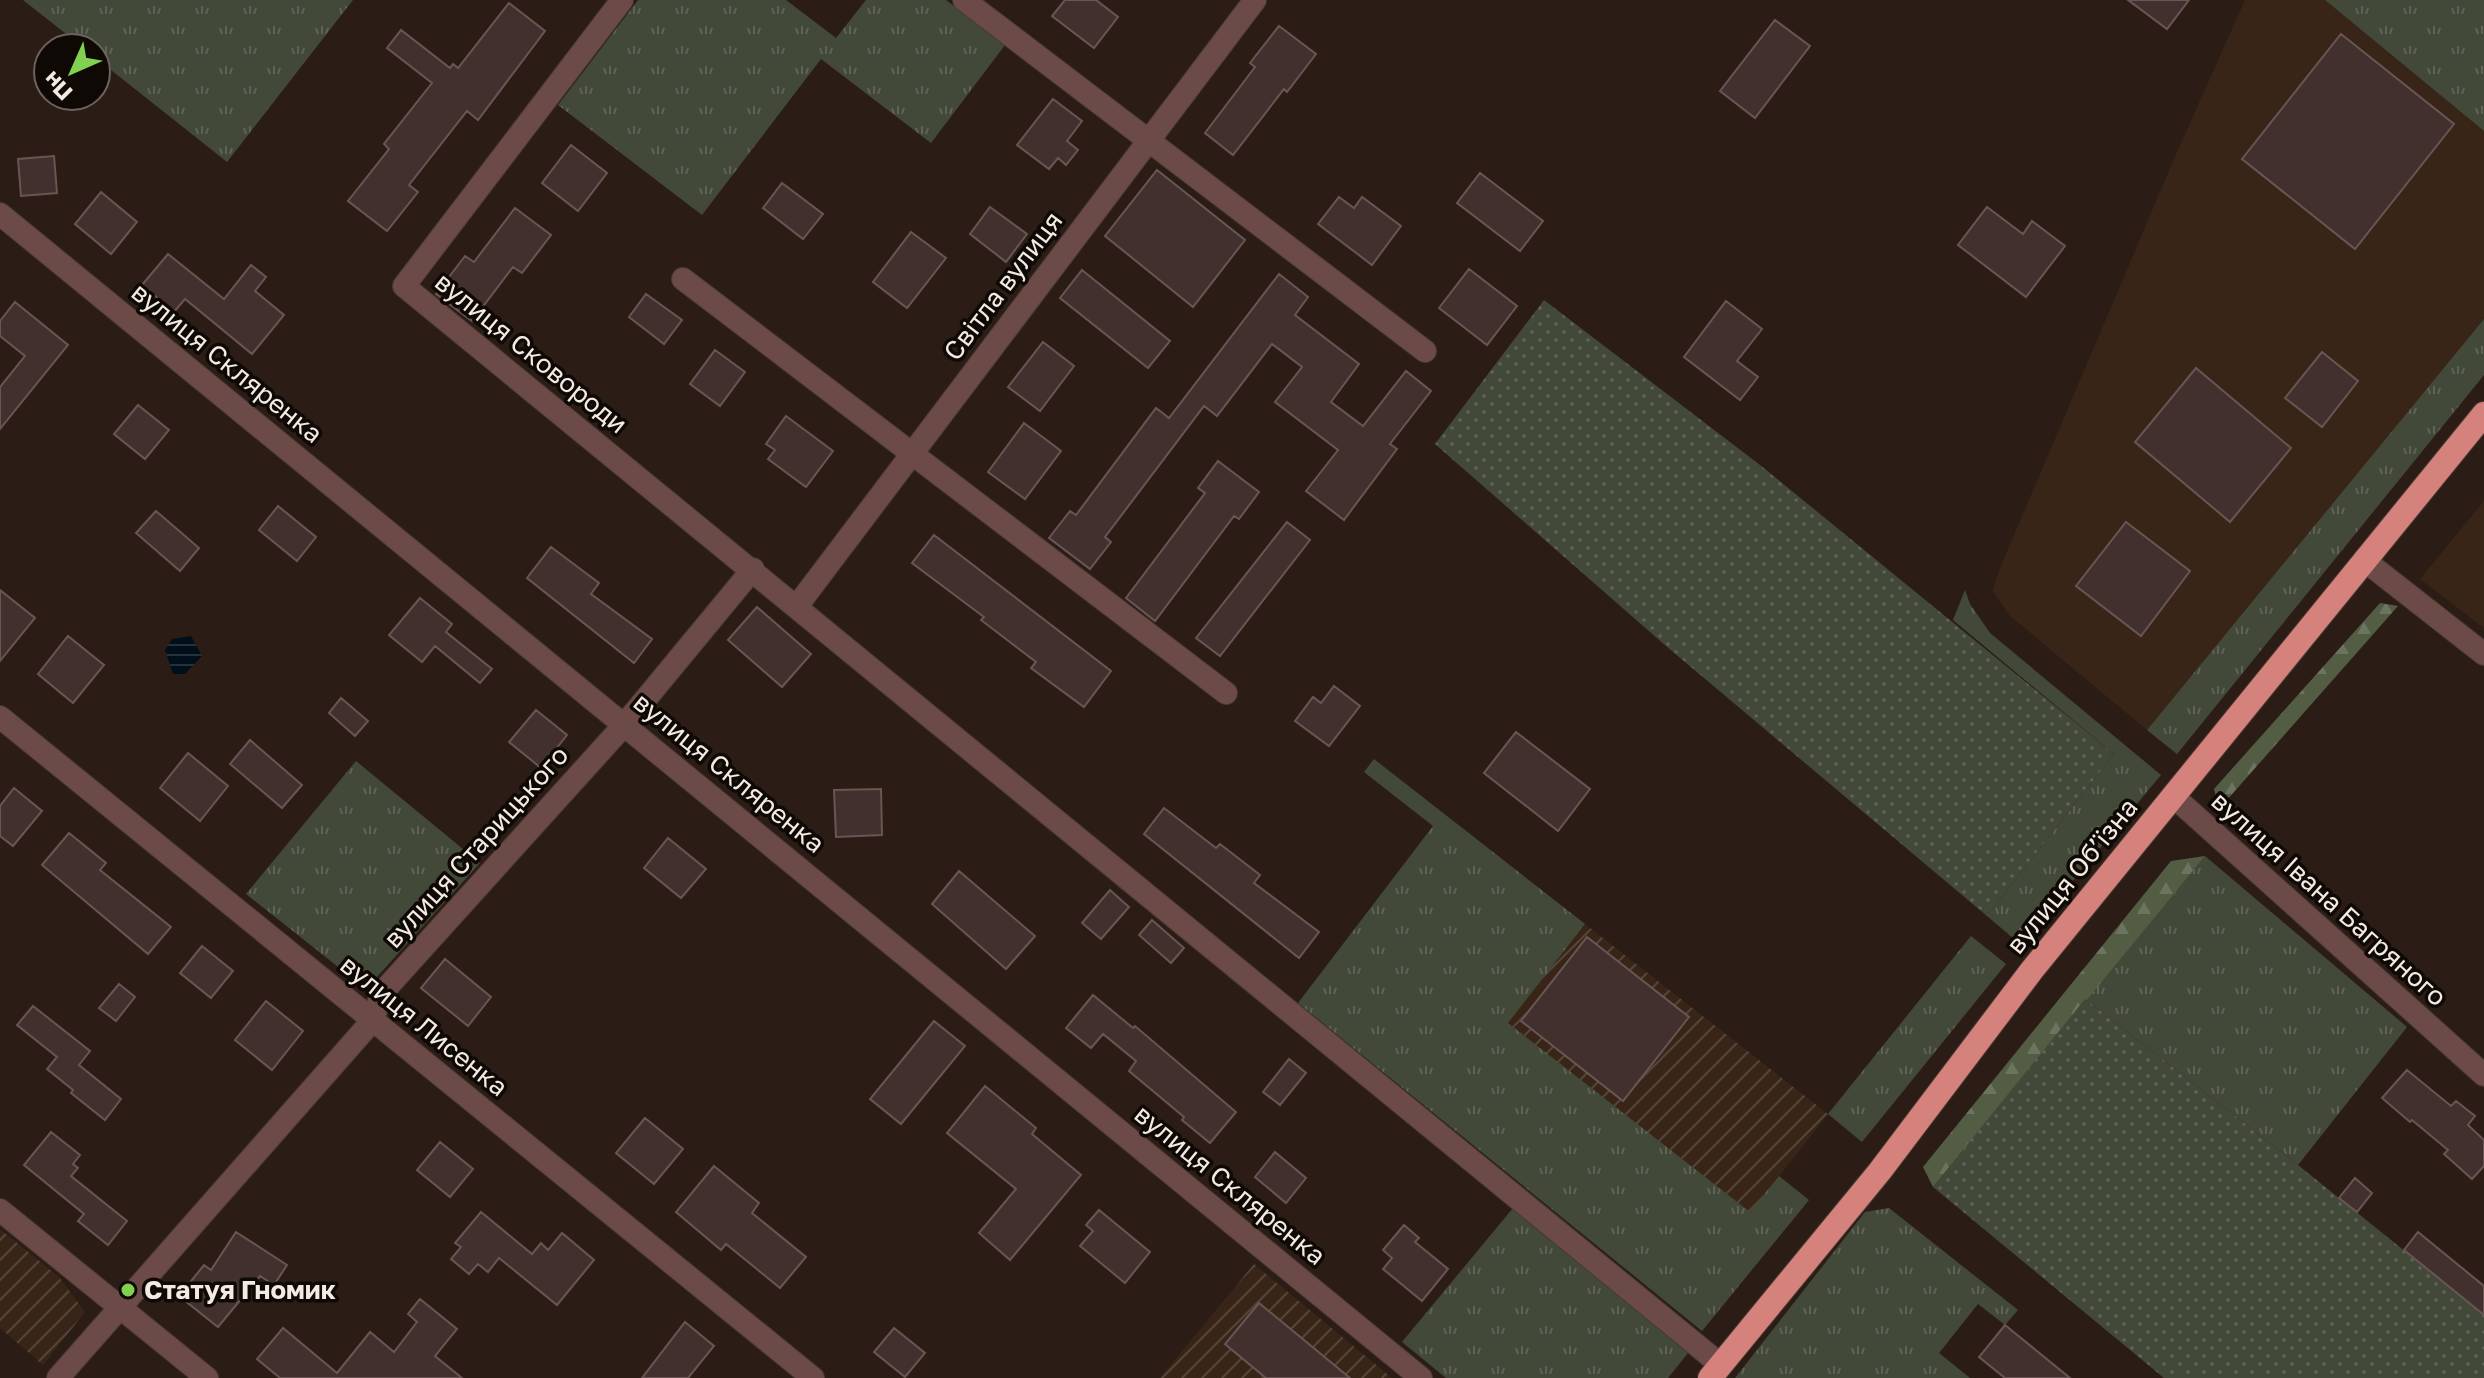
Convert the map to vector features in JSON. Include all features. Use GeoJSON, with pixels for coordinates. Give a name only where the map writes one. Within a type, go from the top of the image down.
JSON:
{"type":"FeatureCollection","features":[{"type":"Feature","properties":{"kind":"highway","name":"вулиця Об’їзна"},"geometry":{"type":"LineString","coordinates":[[1716,1371],[1880,1171],[2032,970],[2484,414]]}},
{"type":"Feature","properties":{"kind":"street","name":"вулиця Сковороди"},"geometry":{"type":"LineString","coordinates":[[622,0],[404,286],[753,569]]}},
{"type":"Feature","properties":{"kind":"street"},"geometry":{"type":"LineString","coordinates":[[964,0],[1425,351]]}},
{"type":"Feature","properties":{"kind":"street","name":"Світла вулиця"},"geometry":{"type":"LineString","coordinates":[[797,606],[1255,0]]}},
{"type":"Feature","properties":{"kind":"street","name":"вулиця Скляренка"},"geometry":{"type":"LineString","coordinates":[[0,214],[1421,1378]]}},
{"type":"Feature","properties":{"kind":"street"},"geometry":{"type":"LineString","coordinates":[[683,279],[1226,693]]}},
{"type":"Feature","properties":{"kind":"street"},"geometry":{"type":"LineString","coordinates":[[2364,560],[2484,654]]}},
{"type":"Feature","properties":{"kind":"street"},"geometry":{"type":"LineString","coordinates":[[753,569],[1716,1371]]}},
{"type":"Feature","properties":{"kind":"street","name":"вулиця Старицького"},"geometry":{"type":"LineString","coordinates":[[58,1378],[373,1020],[381,994],[625,724],[753,569]]}},
{"type":"Feature","properties":{"kind":"street","name":"вулиця Лисенка"},"geometry":{"type":"LineString","coordinates":[[0,717],[813,1378]]}},
{"type":"Feature","properties":{"kind":"street","name":"вулиця Івана Багряного"},"geometry":{"type":"LineString","coordinates":[[2173,796],[2484,1075]]}},
{"type":"Feature","properties":{"kind":"street"},"geometry":{"type":"LineString","coordinates":[[0,1210],[207,1378]]}},
{"type":"Feature","properties":{"kind":"shaded area"},"geometry":{"type":"Polygon","coordinates":[[[2245,0],[2325,0],[2484,131],[2484,319],[2147,730],[2009,615],[1993,591],[2177,152],[2245,0]]]}},
{"type":"Feature","properties":{"kind":"shaded area"},"geometry":{"type":"Polygon","coordinates":[[[2484,501],[2484,628],[2420,579],[2484,501]]]}},
{"type":"Feature","properties":{"kind":"shaded area"},"geometry":{"type":"Polygon","coordinates":[[[191,636],[202,656],[185,674],[173,674],[165,650],[172,639],[191,636]]]}},
{"type":"Feature","properties":{"kind":"shaded area"},"geometry":{"type":"Polygon","coordinates":[[[1585,924],[1828,1114],[1750,1213],[1507,1023],[1585,924]]]}},
{"type":"Feature","properties":{"kind":"shaded area"},"geometry":{"type":"Polygon","coordinates":[[[0,1229],[59,1277],[85,1312],[43,1365],[0,1328],[0,1229]]]}},
{"type":"Feature","properties":{"kind":"shaded area"},"geometry":{"type":"Polygon","coordinates":[[[1254,1264],[1392,1378],[1160,1378],[1254,1264]]]}},
{"type":"Feature","properties":{"kind":"green space"},"geometry":{"type":"Polygon","coordinates":[[[23,0],[353,0],[227,162],[112,71],[112,32],[64,32],[23,0]]]}},
{"type":"Feature","properties":{"kind":"green space"},"geometry":{"type":"Polygon","coordinates":[[[638,0],[786,0],[836,38],[866,0],[946,0],[1005,45],[931,143],[821,59],[702,215],[558,105],[638,0]]]}},
{"type":"Feature","properties":{"kind":"green space"},"geometry":{"type":"Polygon","coordinates":[[[2325,0],[2484,0],[2484,131],[2325,0]]]}},
{"type":"Feature","properties":{"kind":"green space"},"geometry":{"type":"Polygon","coordinates":[[[1544,300],[1760,465],[2114,754],[1987,916],[1666,646],[1435,444],[1544,300]]]}},
{"type":"Feature","properties":{"kind":"green space"},"geometry":{"type":"Polygon","coordinates":[[[2484,319],[2484,375],[2177,754],[2147,730],[2484,319]]]}},
{"type":"Feature","properties":{"kind":"green space"},"geometry":{"type":"Polygon","coordinates":[[[1965,590],[1970,604],[1990,633],[2161,775],[2020,944],[1987,916],[2114,754],[1953,620],[1965,590]]]}},
{"type":"Feature","properties":{"kind":"green space"},"geometry":{"type":"Polygon","coordinates":[[[2380,603],[2398,606],[2219,809],[2214,789],[2380,603]]]}},
{"type":"Feature","properties":{"kind":"green space"},"geometry":{"type":"Polygon","coordinates":[[[1374,759],[1585,924],[1508,1023],[1750,1212],[1779,1176],[1809,1200],[1702,1331],[1298,1003],[1433,826],[1364,772],[1374,759]]]}},
{"type":"Feature","properties":{"kind":"green space"},"geometry":{"type":"Polygon","coordinates":[[[356,761],[480,863],[366,989],[246,894],[356,761]]]}},
{"type":"Feature","properties":{"kind":"green space"},"geometry":{"type":"Polygon","coordinates":[[[2205,856],[2407,1027],[2298,1165],[2085,999],[2205,856]]]}},
{"type":"Feature","properties":{"kind":"green space"},"geometry":{"type":"Polygon","coordinates":[[[2205,856],[1933,1187],[1923,1167],[2171,861],[2205,856]]]}},
{"type":"Feature","properties":{"kind":"green space"},"geometry":{"type":"Polygon","coordinates":[[[1971,936],[2006,964],[1862,1142],[1828,1114],[1971,936]]]}},
{"type":"Feature","properties":{"kind":"green space"},"geometry":{"type":"Polygon","coordinates":[[[2085,999],[2484,1315],[2484,1378],[2164,1378],[1933,1187],[2085,999]]]}},
{"type":"Feature","properties":{"kind":"green space"},"geometry":{"type":"Polygon","coordinates":[[[1513,1208],[1688,1353],[1668,1378],[1446,1378],[1402,1342],[1513,1208]]]}},
{"type":"Feature","properties":{"kind":"green space"},"geometry":{"type":"Polygon","coordinates":[[[1889,1208],[2018,1310],[2005,1325],[1978,1304],[1939,1353],[1970,1378],[1735,1378],[1865,1212],[1889,1208]]]}},
{"type":"Feature","properties":{"kind":"building"},"geometry":{"type":"Polygon","coordinates":[[[1065,0],[1096,0],[1118,17],[1094,48],[1052,16],[1065,0]]]}},
{"type":"Feature","properties":{"kind":"building"},"geometry":{"type":"Polygon","coordinates":[[[2128,0],[2189,0],[2167,29],[2128,0]]]}},
{"type":"Feature","properties":{"kind":"building"},"geometry":{"type":"Polygon","coordinates":[[[509,3],[545,31],[478,120],[467,111],[409,185],[418,192],[387,231],[348,201],[389,149],[384,144],[432,83],[387,48],[401,30],[450,68],[453,64],[458,68],[509,3]]]}},
{"type":"Feature","properties":{"kind":"building"},"geometry":{"type":"Polygon","coordinates":[[[1775,20],[1810,46],[1755,118],[1720,91],[1775,20]]]}},
{"type":"Feature","properties":{"kind":"building"},"geometry":{"type":"Polygon","coordinates":[[[1279,26],[1316,54],[1287,92],[1284,89],[1233,155],[1205,133],[1255,67],[1250,63],[1279,26]]]}},
{"type":"Feature","properties":{"kind":"building"},"geometry":{"type":"Polygon","coordinates":[[[2341,34],[2454,124],[2355,249],[2242,159],[2341,34]]]}},
{"type":"Feature","properties":{"kind":"building"},"geometry":{"type":"Polygon","coordinates":[[[1053,99],[1082,121],[1067,141],[1078,150],[1066,165],[1058,158],[1049,169],[1017,145],[1053,99]]]}},
{"type":"Feature","properties":{"kind":"building"},"geometry":{"type":"Polygon","coordinates":[[[571,145],[607,173],[578,211],[542,183],[571,145]]]}},
{"type":"Feature","properties":{"kind":"building"},"geometry":{"type":"Polygon","coordinates":[[[54,156],[57,193],[21,196],[18,159],[54,156]]]}},
{"type":"Feature","properties":{"kind":"building"},"geometry":{"type":"Polygon","coordinates":[[[1157,170],[1245,240],[1193,307],[1105,236],[1157,170]]]}},
{"type":"Feature","properties":{"kind":"building"},"geometry":{"type":"Polygon","coordinates":[[[1480,173],[1543,221],[1520,251],[1457,203],[1480,173]]]}},
{"type":"Feature","properties":{"kind":"building"},"geometry":{"type":"Polygon","coordinates":[[[782,183],[823,214],[803,239],[763,208],[782,183]]]}},
{"type":"Feature","properties":{"kind":"building"},"geometry":{"type":"Polygon","coordinates":[[[101,192],[137,222],[111,254],[75,224],[101,192]]]}},
{"type":"Feature","properties":{"kind":"building"},"geometry":{"type":"Polygon","coordinates":[[[1339,197],[1354,208],[1362,197],[1401,226],[1372,265],[1318,224],[1339,197]]]}},
{"type":"Feature","properties":{"kind":"building"},"geometry":{"type":"Polygon","coordinates":[[[990,207],[1027,234],[1006,262],[970,234],[990,207]]]}},
{"type":"Feature","properties":{"kind":"building"},"geometry":{"type":"Polygon","coordinates":[[[1987,207],[2023,234],[2032,221],[2065,246],[2026,297],[1958,245],[1987,207]]]}},
{"type":"Feature","properties":{"kind":"building"},"geometry":{"type":"Polygon","coordinates":[[[515,208],[551,235],[522,273],[513,267],[472,321],[436,294],[465,256],[474,262],[515,208]]]}},
{"type":"Feature","properties":{"kind":"building"},"geometry":{"type":"Polygon","coordinates":[[[911,232],[946,258],[907,308],[873,282],[911,232]]]}},
{"type":"Feature","properties":{"kind":"building"},"geometry":{"type":"Polygon","coordinates":[[[168,254],[224,299],[251,265],[266,277],[255,291],[284,315],[252,354],[185,299],[174,312],[142,285],[168,254]]]}},
{"type":"Feature","properties":{"kind":"building"},"geometry":{"type":"Polygon","coordinates":[[[1469,269],[1517,306],[1487,345],[1439,308],[1469,269]]]}},
{"type":"Feature","properties":{"kind":"building"},"geometry":{"type":"Polygon","coordinates":[[[1082,270],[1170,341],[1148,368],[1060,298],[1082,270]]]}},
{"type":"Feature","properties":{"kind":"building"},"geometry":{"type":"Polygon","coordinates":[[[1279,274],[1308,297],[1295,315],[1359,364],[1331,402],[1363,426],[1406,371],[1431,391],[1390,444],[1397,449],[1344,520],[1306,491],[1338,450],[1275,402],[1302,367],[1272,344],[1217,416],[1204,406],[1105,537],[1111,542],[1090,569],[1049,538],[1070,511],[1076,515],[1156,408],[1169,418],[1279,274]]]}},
{"type":"Feature","properties":{"kind":"building"},"geometry":{"type":"Polygon","coordinates":[[[646,294],[682,320],[664,344],[629,317],[646,294]]]}},
{"type":"Feature","properties":{"kind":"building"},"geometry":{"type":"Polygon","coordinates":[[[1726,301],[1762,329],[1737,361],[1758,377],[1740,400],[1684,357],[1726,301]]]}},
{"type":"Feature","properties":{"kind":"building"},"geometry":{"type":"Polygon","coordinates":[[[15,302],[68,345],[0,429],[0,387],[25,356],[0,336],[0,321],[15,302]]]}},
{"type":"Feature","properties":{"kind":"building"},"geometry":{"type":"Polygon","coordinates":[[[1043,342],[1074,366],[1040,411],[1008,387],[1043,342]]]}},
{"type":"Feature","properties":{"kind":"building"},"geometry":{"type":"Polygon","coordinates":[[[715,350],[745,372],[720,406],[690,384],[715,350]]]}},
{"type":"Feature","properties":{"kind":"building"},"geometry":{"type":"Polygon","coordinates":[[[2322,352],[2358,381],[2322,427],[2285,398],[2322,352]]]}},
{"type":"Feature","properties":{"kind":"building"},"geometry":{"type":"Polygon","coordinates":[[[2196,368],[2291,448],[2230,522],[2135,442],[2196,368]]]}},
{"type":"Feature","properties":{"kind":"building"},"geometry":{"type":"Polygon","coordinates":[[[138,405],[169,430],[145,459],[114,434],[138,405]]]}},
{"type":"Feature","properties":{"kind":"building"},"geometry":{"type":"Polygon","coordinates":[[[786,416],[833,451],[806,487],[768,459],[775,450],[766,444],[786,416]]]}},
{"type":"Feature","properties":{"kind":"building"},"geometry":{"type":"Polygon","coordinates":[[[1024,423],[1061,451],[1025,499],[988,472],[1024,423]]]}},
{"type":"Feature","properties":{"kind":"building"},"geometry":{"type":"Polygon","coordinates":[[[1218,461],[1259,492],[1239,519],[1234,516],[1155,621],[1126,598],[1205,493],[1198,488],[1218,461]]]}},
{"type":"Feature","properties":{"kind":"building"},"geometry":{"type":"Polygon","coordinates":[[[278,506],[316,537],[297,561],[259,530],[278,506]]]}},
{"type":"Feature","properties":{"kind":"building"},"geometry":{"type":"Polygon","coordinates":[[[156,511],[199,548],[180,571],[136,533],[156,511]]]}},
{"type":"Feature","properties":{"kind":"building"},"geometry":{"type":"Polygon","coordinates":[[[1287,522],[1310,540],[1220,656],[1196,638],[1287,522]]]}},
{"type":"Feature","properties":{"kind":"building"},"geometry":{"type":"Polygon","coordinates":[[[2126,522],[2190,571],[2141,636],[2076,586],[2126,522]]]}},
{"type":"Feature","properties":{"kind":"building"},"geometry":{"type":"Polygon","coordinates":[[[934,535],[1111,671],[1084,707],[1031,668],[1036,662],[981,620],[984,617],[912,563],[934,535]]]}},
{"type":"Feature","properties":{"kind":"building"},"geometry":{"type":"Polygon","coordinates":[[[551,547],[599,583],[591,594],[652,639],[634,663],[527,578],[551,547]]]}},
{"type":"Feature","properties":{"kind":"building"},"geometry":{"type":"Polygon","coordinates":[[[0,590],[35,618],[0,661],[0,590]]]}},
{"type":"Feature","properties":{"kind":"building"},"geometry":{"type":"Polygon","coordinates":[[[420,598],[452,624],[446,632],[492,669],[480,683],[435,646],[422,662],[389,635],[420,598]]]}},
{"type":"Feature","properties":{"kind":"building"},"geometry":{"type":"Polygon","coordinates":[[[757,607],[811,654],[782,687],[728,640],[757,607]]]}},
{"type":"Feature","properties":{"kind":"building"},"geometry":{"type":"Polygon","coordinates":[[[68,636],[104,665],[73,703],[38,674],[68,636]]]}},
{"type":"Feature","properties":{"kind":"building"},"geometry":{"type":"Polygon","coordinates":[[[1334,686],[1360,706],[1329,746],[1295,721],[1313,697],[1321,703],[1334,686]]]}},
{"type":"Feature","properties":{"kind":"building"},"geometry":{"type":"Polygon","coordinates":[[[341,698],[368,721],[355,736],[329,713],[341,698]]]}},
{"type":"Feature","properties":{"kind":"building"},"geometry":{"type":"Polygon","coordinates":[[[536,710],[567,735],[541,768],[509,742],[536,710]]]}},
{"type":"Feature","properties":{"kind":"building"},"geometry":{"type":"Polygon","coordinates":[[[1516,732],[1590,789],[1558,831],[1484,773],[1516,732]]]}},
{"type":"Feature","properties":{"kind":"building"},"geometry":{"type":"Polygon","coordinates":[[[250,740],[302,785],[282,808],[230,764],[250,740]]]}},
{"type":"Feature","properties":{"kind":"building"},"geometry":{"type":"Polygon","coordinates":[[[188,753],[228,786],[200,821],[160,788],[188,753]]]}},
{"type":"Feature","properties":{"kind":"building"},"geometry":{"type":"Polygon","coordinates":[[[14,788],[42,811],[13,846],[0,836],[0,806],[14,788]]]}},
{"type":"Feature","properties":{"kind":"building"},"geometry":{"type":"Polygon","coordinates":[[[881,789],[882,835],[836,837],[834,790],[881,789]]]}},
{"type":"Feature","properties":{"kind":"building"},"geometry":{"type":"Polygon","coordinates":[[[1164,808],[1216,848],[1220,844],[1260,875],[1254,883],[1319,932],[1299,958],[1144,834],[1164,808]]]}},
{"type":"Feature","properties":{"kind":"building"},"geometry":{"type":"Polygon","coordinates":[[[69,833],[106,863],[100,870],[171,927],[148,954],[42,865],[69,833]]]}},
{"type":"Feature","properties":{"kind":"building"},"geometry":{"type":"Polygon","coordinates":[[[668,838],[706,869],[681,898],[644,868],[668,838]]]}},
{"type":"Feature","properties":{"kind":"building"},"geometry":{"type":"Polygon","coordinates":[[[959,871],[1035,936],[1006,969],[932,904],[959,871]]]}},
{"type":"Feature","properties":{"kind":"building"},"geometry":{"type":"Polygon","coordinates":[[[1110,890],[1129,907],[1101,939],[1082,923],[1110,890]]]}},
{"type":"Feature","properties":{"kind":"building"},"geometry":{"type":"Polygon","coordinates":[[[1152,920],[1184,948],[1171,963],[1139,935],[1152,920]]]}},
{"type":"Feature","properties":{"kind":"building"},"geometry":{"type":"Polygon","coordinates":[[[1587,937],[1689,1017],[1623,1101],[1521,1021],[1587,937]]]}},
{"type":"Feature","properties":{"kind":"building"},"geometry":{"type":"Polygon","coordinates":[[[202,946],[233,971],[211,998],[180,973],[202,946]]]}},
{"type":"Feature","properties":{"kind":"building"},"geometry":{"type":"Polygon","coordinates":[[[445,959],[491,997],[468,1026],[421,988],[445,959]]]}},
{"type":"Feature","properties":{"kind":"building"},"geometry":{"type":"Polygon","coordinates":[[[119,984],[135,997],[116,1021],[99,1008],[119,984]]]}},
{"type":"Feature","properties":{"kind":"building"},"geometry":{"type":"Polygon","coordinates":[[[1093,995],[1133,1028],[1135,1026],[1236,1112],[1210,1143],[1129,1071],[1136,1061],[1103,1034],[1091,1048],[1066,1028],[1093,995]]]}},
{"type":"Feature","properties":{"kind":"building"},"geometry":{"type":"Polygon","coordinates":[[[266,1001],[303,1031],[272,1070],[235,1040],[266,1001]]]}},
{"type":"Feature","properties":{"kind":"building"},"geometry":{"type":"Polygon","coordinates":[[[33,1006],[90,1051],[79,1065],[121,1099],[105,1120],[47,1069],[57,1057],[17,1025],[33,1006]]]}},
{"type":"Feature","properties":{"kind":"building"},"geometry":{"type":"Polygon","coordinates":[[[934,1021],[965,1046],[901,1124],[870,1099],[934,1021]]]}},
{"type":"Feature","properties":{"kind":"building"},"geometry":{"type":"Polygon","coordinates":[[[1289,1059],[1306,1073],[1280,1105],[1263,1092],[1289,1059]]]}},
{"type":"Feature","properties":{"kind":"building"},"geometry":{"type":"Polygon","coordinates":[[[2407,1070],[2451,1106],[2456,1101],[2475,1116],[2468,1125],[2484,1140],[2484,1166],[2472,1179],[2444,1154],[2448,1150],[2382,1098],[2407,1070]]]}},
{"type":"Feature","properties":{"kind":"building"},"geometry":{"type":"Polygon","coordinates":[[[985,1086],[1036,1128],[1032,1134],[1081,1175],[1010,1260],[979,1233],[1016,1189],[947,1133],[985,1086]]]}},
{"type":"Feature","properties":{"kind":"building"},"geometry":{"type":"Polygon","coordinates":[[[645,1118],[683,1149],[654,1184],[616,1153],[645,1118]]]}},
{"type":"Feature","properties":{"kind":"building"},"geometry":{"type":"Polygon","coordinates":[[[51,1132],[80,1155],[73,1164],[78,1168],[71,1176],[127,1221],[108,1245],[78,1221],[84,1214],[24,1165],[51,1132]]]}},
{"type":"Feature","properties":{"kind":"building"},"geometry":{"type":"Polygon","coordinates":[[[440,1142],[473,1169],[450,1197],[417,1170],[440,1142]]]}},
{"type":"Feature","properties":{"kind":"building"},"geometry":{"type":"Polygon","coordinates":[[[1275,1152],[1306,1178],[1286,1203],[1255,1177],[1275,1152]]]}},
{"type":"Feature","properties":{"kind":"building"},"geometry":{"type":"Polygon","coordinates":[[[714,1166],[759,1203],[752,1213],[806,1257],[780,1288],[726,1244],[721,1250],[676,1212],[714,1166]]]}},
{"type":"Feature","properties":{"kind":"building"},"geometry":{"type":"Polygon","coordinates":[[[2355,1178],[2372,1193],[2357,1212],[2339,1198],[2355,1178]]]}},
{"type":"Feature","properties":{"kind":"building"},"geometry":{"type":"Polygon","coordinates":[[[1099,1210],[1150,1252],[1125,1283],[1080,1246],[1093,1231],[1086,1225],[1099,1210]]]}},
{"type":"Feature","properties":{"kind":"building"},"geometry":{"type":"Polygon","coordinates":[[[481,1212],[532,1254],[541,1243],[548,1250],[562,1233],[594,1260],[557,1305],[499,1258],[488,1272],[478,1264],[469,1274],[451,1259],[461,1247],[455,1243],[481,1212]]]}},
{"type":"Feature","properties":{"kind":"building"},"geometry":{"type":"Polygon","coordinates":[[[1404,1225],[1419,1238],[1415,1242],[1448,1269],[1422,1301],[1383,1269],[1392,1258],[1383,1250],[1404,1225]]]}},
{"type":"Feature","properties":{"kind":"building"},"geometry":{"type":"Polygon","coordinates":[[[236,1232],[287,1265],[274,1285],[260,1276],[218,1327],[179,1296],[204,1265],[211,1270],[236,1232]]]}},
{"type":"Feature","properties":{"kind":"building"},"geometry":{"type":"Polygon","coordinates":[[[2418,1232],[2484,1286],[2484,1315],[2404,1250],[2418,1232]]]}},
{"type":"Feature","properties":{"kind":"building"},"geometry":{"type":"Polygon","coordinates":[[[420,1299],[457,1329],[435,1356],[462,1378],[280,1378],[257,1359],[283,1328],[337,1373],[370,1332],[394,1352],[417,1322],[408,1314],[420,1299]]]}},
{"type":"Feature","properties":{"kind":"building"},"geometry":{"type":"Polygon","coordinates":[[[1259,1303],[1350,1378],[1266,1378],[1225,1344],[1259,1303]]]}},
{"type":"Feature","properties":{"kind":"building"},"geometry":{"type":"Polygon","coordinates":[[[685,1322],[714,1346],[688,1378],[642,1378],[685,1322]]]}},
{"type":"Feature","properties":{"kind":"building"},"geometry":{"type":"Polygon","coordinates":[[[2005,1325],[2070,1378],[2005,1378],[1979,1357],[2005,1325]]]}},
{"type":"Feature","properties":{"kind":"building"},"geometry":{"type":"Polygon","coordinates":[[[894,1328],[925,1353],[905,1377],[874,1352],[894,1328]]]}},
{"type":"Feature","properties":{"kind":"place","name":"Статуя Гномик"},"geometry":{"type":"Point","coordinates":[128,1290]}}]}
